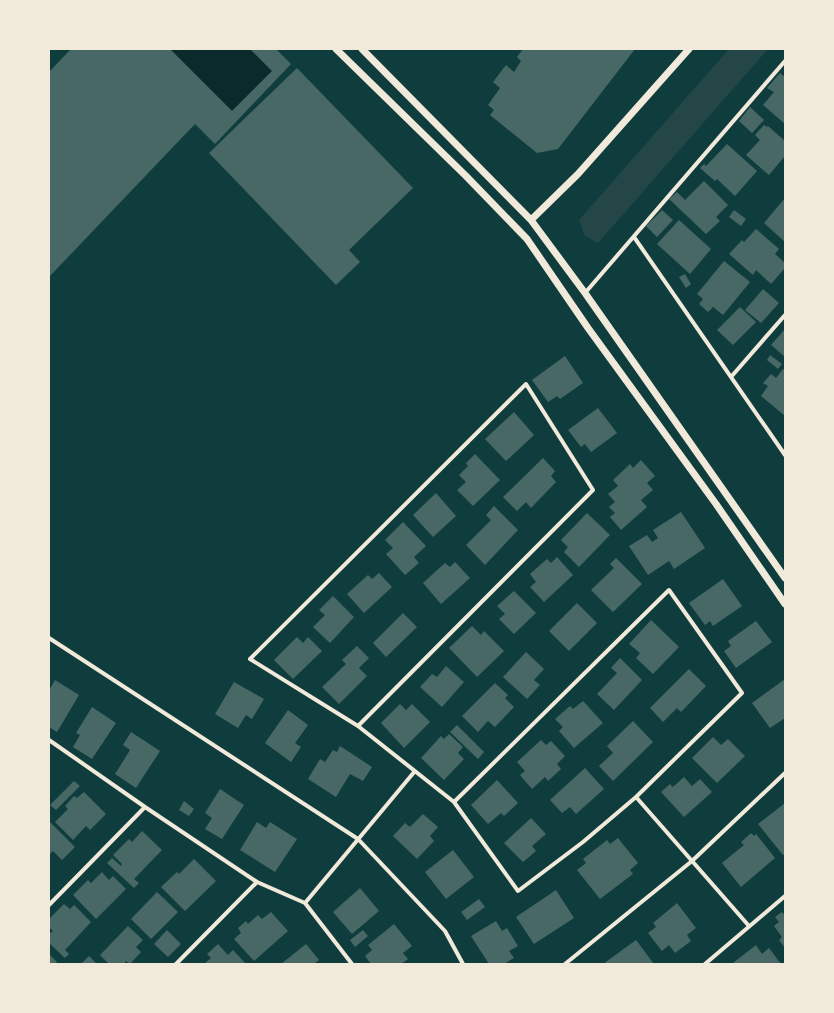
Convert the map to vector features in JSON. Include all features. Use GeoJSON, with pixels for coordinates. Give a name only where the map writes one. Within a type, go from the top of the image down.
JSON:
{"type":"FeatureCollection","features":[{"type":"Feature","properties":{"kind":"street"},"geometry":{"type":"LineString","coordinates":[[336,49],[466,176],[527,239],[588,328],[716,504],[785,604]]}},
{"type":"Feature","properties":{"kind":"street"},"geometry":{"type":"LineString","coordinates":[[362,49],[531,220],[585,293],[785,578]]}},
{"type":"Feature","properties":{"kind":"street"},"geometry":{"type":"LineString","coordinates":[[531,220],[578,174],[689,49]]}},
{"type":"Feature","properties":{"kind":"street"},"geometry":{"type":"LineString","coordinates":[[585,293],[785,61]]}},
{"type":"Feature","properties":{"kind":"street"},"geometry":{"type":"LineString","coordinates":[[634,237],[785,455]]}},
{"type":"Feature","properties":{"kind":"street"},"geometry":{"type":"LineString","coordinates":[[731,377],[785,315]]}},
{"type":"Feature","properties":{"kind":"street"},"geometry":{"type":"LineString","coordinates":[[358,726],[593,490],[526,384],[250,659],[358,726],[454,802],[518,891],[583,842],[636,797],[742,693],[669,590],[454,802]]}},
{"type":"Feature","properties":{"kind":"street"},"geometry":{"type":"LineString","coordinates":[[49,638],[358,840],[445,931],[463,964]]}},
{"type":"Feature","properties":{"kind":"street"},"geometry":{"type":"LineString","coordinates":[[49,740],[145,807],[257,882],[305,903],[352,964]]}},
{"type":"Feature","properties":{"kind":"street"},"geometry":{"type":"LineString","coordinates":[[305,903],[415,771]]}},
{"type":"Feature","properties":{"kind":"street"},"geometry":{"type":"LineString","coordinates":[[565,964],[692,861],[785,773]]}},
{"type":"Feature","properties":{"kind":"street"},"geometry":{"type":"LineString","coordinates":[[636,797],[749,926]]}},
{"type":"Feature","properties":{"kind":"street"},"geometry":{"type":"LineString","coordinates":[[49,905],[145,807]]}},
{"type":"Feature","properties":{"kind":"street"},"geometry":{"type":"LineString","coordinates":[[176,964],[257,882]]}},
{"type":"Feature","properties":{"kind":"street"},"geometry":{"type":"LineString","coordinates":[[705,964],[785,896]]}},
{"type":"Feature","properties":{"kind":"shaded area"},"geometry":{"type":"Polygon","coordinates":[[[170,49],[250,49],[272,71],[232,111],[170,49]]]}},
{"type":"Feature","properties":{"kind":"shaded area"},"geometry":{"type":"Polygon","coordinates":[[[729,49],[768,49],[598,243],[585,236],[579,220],[729,49]]]}},
{"type":"Feature","properties":{"kind":"building"},"geometry":{"type":"Polygon","coordinates":[[[71,49],[170,49],[232,111],[272,71],[250,49],[276,49],[291,64],[215,144],[195,124],[49,277],[49,72],[71,49]]]}},
{"type":"Feature","properties":{"kind":"building"},"geometry":{"type":"Polygon","coordinates":[[[523,49],[635,49],[558,149],[537,153],[490,115],[494,110],[488,105],[500,88],[493,82],[506,65],[514,72],[521,61],[517,57],[523,49]]]}},
{"type":"Feature","properties":{"kind":"building"},"geometry":{"type":"Polygon","coordinates":[[[297,68],[413,188],[349,250],[360,262],[336,285],[209,153],[297,68]]]}},
{"type":"Feature","properties":{"kind":"building"},"geometry":{"type":"Polygon","coordinates":[[[780,73],[785,77],[785,124],[763,105],[774,92],[767,88],[780,73]]]}},
{"type":"Feature","properties":{"kind":"building"},"geometry":{"type":"Polygon","coordinates":[[[750,107],[764,120],[752,133],[739,121],[750,107]]]}},
{"type":"Feature","properties":{"kind":"building"},"geometry":{"type":"Polygon","coordinates":[[[764,125],[767,127],[768,126],[785,141],[785,156],[769,175],[746,155],[760,140],[755,135],[764,125]]]}},
{"type":"Feature","properties":{"kind":"building"},"geometry":{"type":"Polygon","coordinates":[[[727,144],[757,171],[735,196],[717,179],[715,181],[700,168],[704,164],[706,166],[727,144]]]}},
{"type":"Feature","properties":{"kind":"building"},"geometry":{"type":"Polygon","coordinates":[[[704,181],[728,205],[716,217],[720,221],[706,234],[669,199],[677,192],[685,200],[704,181]]]}},
{"type":"Feature","properties":{"kind":"building"},"geometry":{"type":"Polygon","coordinates":[[[785,198],[785,242],[764,223],[785,198]]]}},
{"type":"Feature","properties":{"kind":"building"},"geometry":{"type":"Polygon","coordinates":[[[662,210],[673,220],[657,237],[646,226],[662,210]]]}},
{"type":"Feature","properties":{"kind":"building"},"geometry":{"type":"Polygon","coordinates":[[[734,210],[746,219],[741,226],[729,217],[734,210]]]}},
{"type":"Feature","properties":{"kind":"building"},"geometry":{"type":"Polygon","coordinates":[[[679,220],[711,249],[690,274],[657,244],[679,220]]]}},
{"type":"Feature","properties":{"kind":"building"},"geometry":{"type":"Polygon","coordinates":[[[756,229],[779,249],[775,254],[785,263],[785,268],[771,284],[756,270],[753,275],[729,254],[742,240],[744,242],[756,229]]]}},
{"type":"Feature","properties":{"kind":"building"},"geometry":{"type":"Polygon","coordinates":[[[724,261],[750,282],[723,315],[713,307],[708,312],[699,304],[703,299],[697,294],[724,261]]]}},
{"type":"Feature","properties":{"kind":"building"},"geometry":{"type":"Polygon","coordinates":[[[685,274],[691,284],[686,288],[679,277],[685,274]]]}},
{"type":"Feature","properties":{"kind":"building"},"geometry":{"type":"Polygon","coordinates":[[[763,289],[779,303],[761,323],[745,310],[763,289]]]}},
{"type":"Feature","properties":{"kind":"building"},"geometry":{"type":"Polygon","coordinates":[[[740,307],[756,322],[733,345],[717,330],[740,307]]]}},
{"type":"Feature","properties":{"kind":"building"},"geometry":{"type":"Polygon","coordinates":[[[785,329],[785,357],[771,345],[785,329]]]}},
{"type":"Feature","properties":{"kind":"building"},"geometry":{"type":"Polygon","coordinates":[[[770,355],[782,364],[778,369],[767,360],[770,355]]]}},
{"type":"Feature","properties":{"kind":"building"},"geometry":{"type":"Polygon","coordinates":[[[565,356],[583,383],[560,399],[557,396],[548,402],[532,380],[565,356]]]}},
{"type":"Feature","properties":{"kind":"building"},"geometry":{"type":"Polygon","coordinates":[[[783,369],[785,370],[785,416],[761,396],[768,386],[763,383],[771,374],[776,378],[783,369]]]}},
{"type":"Feature","properties":{"kind":"building"},"geometry":{"type":"Polygon","coordinates":[[[598,408],[617,433],[591,452],[585,444],[581,447],[568,430],[598,408]]]}},
{"type":"Feature","properties":{"kind":"building"},"geometry":{"type":"Polygon","coordinates":[[[514,412],[534,435],[506,461],[485,439],[514,412]]]}},
{"type":"Feature","properties":{"kind":"building"},"geometry":{"type":"Polygon","coordinates":[[[475,454],[500,480],[473,506],[457,490],[466,482],[459,475],[468,466],[466,463],[475,454]]]}},
{"type":"Feature","properties":{"kind":"building"},"geometry":{"type":"Polygon","coordinates":[[[543,458],[555,471],[551,476],[556,482],[531,508],[526,502],[517,511],[503,497],[543,458]]]}},
{"type":"Feature","properties":{"kind":"building"},"geometry":{"type":"Polygon","coordinates":[[[641,460],[655,476],[647,483],[653,490],[641,500],[647,507],[621,530],[610,517],[615,513],[609,507],[615,502],[608,494],[618,486],[613,480],[630,464],[633,468],[641,460]]]}},
{"type":"Feature","properties":{"kind":"building"},"geometry":{"type":"Polygon","coordinates":[[[436,493],[456,516],[433,537],[413,515],[436,493]]]}},
{"type":"Feature","properties":{"kind":"building"},"geometry":{"type":"Polygon","coordinates":[[[494,506],[518,530],[485,565],[466,545],[491,520],[486,515],[494,506]]]}},
{"type":"Feature","properties":{"kind":"building"},"geometry":{"type":"Polygon","coordinates":[[[681,512],[705,548],[674,569],[669,561],[648,575],[629,546],[647,535],[652,542],[658,538],[653,530],[681,512]]]}},
{"type":"Feature","properties":{"kind":"building"},"geometry":{"type":"Polygon","coordinates":[[[587,513],[610,535],[579,567],[564,552],[568,547],[561,540],[587,513]]]}},
{"type":"Feature","properties":{"kind":"building"},"geometry":{"type":"Polygon","coordinates":[[[403,522],[426,546],[414,557],[419,563],[405,575],[386,554],[393,548],[385,540],[403,522]]]}},
{"type":"Feature","properties":{"kind":"building"},"geometry":{"type":"Polygon","coordinates":[[[557,557],[573,575],[544,602],[530,587],[536,582],[530,574],[547,559],[551,563],[557,557]]]}},
{"type":"Feature","properties":{"kind":"building"},"geometry":{"type":"Polygon","coordinates":[[[616,558],[642,584],[613,612],[591,590],[614,568],[610,564],[616,558]]]}},
{"type":"Feature","properties":{"kind":"building"},"geometry":{"type":"Polygon","coordinates":[[[455,562],[470,578],[441,604],[423,583],[445,563],[450,567],[455,562]]]}},
{"type":"Feature","properties":{"kind":"building"},"geometry":{"type":"Polygon","coordinates":[[[379,573],[392,587],[364,613],[347,594],[368,575],[372,579],[379,573]]]}},
{"type":"Feature","properties":{"kind":"building"},"geometry":{"type":"Polygon","coordinates":[[[723,579],[742,606],[713,626],[710,621],[705,625],[689,603],[723,579]]]}},
{"type":"Feature","properties":{"kind":"building"},"geometry":{"type":"Polygon","coordinates":[[[514,591],[536,613],[514,634],[499,619],[505,614],[497,606],[514,591]]]}},
{"type":"Feature","properties":{"kind":"building"},"geometry":{"type":"Polygon","coordinates":[[[333,596],[354,617],[330,643],[313,627],[325,615],[319,610],[333,596]]]}},
{"type":"Feature","properties":{"kind":"building"},"geometry":{"type":"Polygon","coordinates":[[[577,603],[597,623],[569,651],[549,631],[577,603]]]}},
{"type":"Feature","properties":{"kind":"building"},"geometry":{"type":"Polygon","coordinates":[[[403,613],[417,627],[386,657],[373,643],[403,613]]]}},
{"type":"Feature","properties":{"kind":"building"},"geometry":{"type":"Polygon","coordinates":[[[651,620],[679,647],[653,674],[636,658],[640,653],[629,644],[651,620]]]}},
{"type":"Feature","properties":{"kind":"building"},"geometry":{"type":"Polygon","coordinates":[[[756,621],[772,642],[736,668],[724,651],[731,646],[728,641],[756,621]]]}},
{"type":"Feature","properties":{"kind":"building"},"geometry":{"type":"Polygon","coordinates":[[[472,626],[481,635],[484,631],[504,651],[477,677],[449,648],[472,626]]]}},
{"type":"Feature","properties":{"kind":"building"},"geometry":{"type":"Polygon","coordinates":[[[297,637],[303,643],[308,637],[322,651],[293,679],[274,660],[297,637]]]}},
{"type":"Feature","properties":{"kind":"building"},"geometry":{"type":"Polygon","coordinates":[[[357,646],[369,658],[359,668],[367,676],[339,704],[322,687],[346,664],[342,660],[357,646]]]}},
{"type":"Feature","properties":{"kind":"building"},"geometry":{"type":"Polygon","coordinates":[[[526,652],[544,669],[534,680],[540,685],[527,699],[503,677],[526,652]]]}},
{"type":"Feature","properties":{"kind":"building"},"geometry":{"type":"Polygon","coordinates":[[[620,658],[642,680],[614,710],[597,694],[617,673],[611,668],[620,658]]]}},
{"type":"Feature","properties":{"kind":"building"},"geometry":{"type":"Polygon","coordinates":[[[446,666],[464,682],[442,707],[420,687],[432,674],[437,677],[446,666]]]}},
{"type":"Feature","properties":{"kind":"building"},"geometry":{"type":"Polygon","coordinates":[[[689,669],[706,686],[681,712],[677,708],[663,722],[650,708],[689,669]]]}},
{"type":"Feature","properties":{"kind":"building"},"geometry":{"type":"Polygon","coordinates":[[[785,679],[785,718],[770,728],[752,703],[785,679]]]}},
{"type":"Feature","properties":{"kind":"building"},"geometry":{"type":"Polygon","coordinates":[[[55,680],[79,695],[57,732],[49,727],[49,690],[55,680]]]}},
{"type":"Feature","properties":{"kind":"building"},"geometry":{"type":"Polygon","coordinates":[[[234,682],[264,699],[252,719],[246,715],[238,728],[215,714],[234,682]]]}},
{"type":"Feature","properties":{"kind":"building"},"geometry":{"type":"Polygon","coordinates":[[[495,683],[508,695],[505,698],[514,707],[495,727],[488,721],[478,732],[462,716],[495,683]]]}},
{"type":"Feature","properties":{"kind":"building"},"geometry":{"type":"Polygon","coordinates":[[[583,701],[603,723],[574,748],[559,731],[563,727],[555,719],[570,706],[573,709],[583,701]]]}},
{"type":"Feature","properties":{"kind":"building"},"geometry":{"type":"Polygon","coordinates":[[[400,704],[406,710],[412,704],[430,722],[404,748],[381,723],[400,704]]]}},
{"type":"Feature","properties":{"kind":"building"},"geometry":{"type":"Polygon","coordinates":[[[92,707],[116,723],[92,759],[73,747],[80,735],[76,733],[92,707]]]}},
{"type":"Feature","properties":{"kind":"building"},"geometry":{"type":"Polygon","coordinates":[[[288,710],[308,725],[295,743],[301,747],[291,762],[265,743],[288,710]]]}},
{"type":"Feature","properties":{"kind":"building"},"geometry":{"type":"Polygon","coordinates":[[[633,721],[653,742],[613,781],[599,766],[613,753],[607,746],[633,721]]]}},
{"type":"Feature","properties":{"kind":"building"},"geometry":{"type":"Polygon","coordinates":[[[457,725],[484,752],[478,759],[450,732],[457,725]]]}},
{"type":"Feature","properties":{"kind":"building"},"geometry":{"type":"Polygon","coordinates":[[[131,732],[160,751],[136,788],[115,774],[130,750],[123,745],[131,732]]]}},
{"type":"Feature","properties":{"kind":"building"},"geometry":{"type":"Polygon","coordinates":[[[449,734],[463,747],[458,753],[464,759],[444,780],[421,758],[441,736],[444,739],[449,734]]]}},
{"type":"Feature","properties":{"kind":"building"},"geometry":{"type":"Polygon","coordinates":[[[713,737],[721,745],[728,739],[745,756],[717,783],[692,758],[713,737]]]}},
{"type":"Feature","properties":{"kind":"building"},"geometry":{"type":"Polygon","coordinates":[[[541,740],[546,745],[551,741],[565,756],[557,764],[561,769],[548,781],[545,777],[532,789],[520,775],[525,771],[517,762],[541,740]]]}},
{"type":"Feature","properties":{"kind":"building"},"geometry":{"type":"Polygon","coordinates":[[[340,746],[372,767],[363,781],[350,774],[336,797],[308,779],[320,759],[325,762],[333,750],[337,752],[340,746]]]}},
{"type":"Feature","properties":{"kind":"building"},"geometry":{"type":"Polygon","coordinates":[[[585,768],[604,789],[576,814],[570,807],[562,813],[550,800],[585,768]]]}},
{"type":"Feature","properties":{"kind":"building"},"geometry":{"type":"Polygon","coordinates":[[[684,777],[692,786],[700,779],[712,792],[684,817],[661,792],[670,784],[673,787],[684,777]]]}},
{"type":"Feature","properties":{"kind":"building"},"geometry":{"type":"Polygon","coordinates":[[[497,780],[518,803],[504,816],[501,813],[488,824],[471,805],[497,780]]]}},
{"type":"Feature","properties":{"kind":"building"},"geometry":{"type":"Polygon","coordinates":[[[74,781],[80,786],[56,810],[50,805],[74,781]]]}},
{"type":"Feature","properties":{"kind":"building"},"geometry":{"type":"Polygon","coordinates":[[[220,789],[244,805],[222,839],[205,829],[212,818],[205,813],[220,789]]]}},
{"type":"Feature","properties":{"kind":"building"},"geometry":{"type":"Polygon","coordinates":[[[84,792],[106,814],[90,830],[86,826],[73,840],[55,822],[68,809],[65,806],[74,796],[77,798],[84,792]]]}},
{"type":"Feature","properties":{"kind":"building"},"geometry":{"type":"Polygon","coordinates":[[[184,801],[194,809],[189,816],[179,810],[184,801]]]}},
{"type":"Feature","properties":{"kind":"building"},"geometry":{"type":"Polygon","coordinates":[[[785,803],[785,854],[783,855],[758,824],[785,803]]]}},
{"type":"Feature","properties":{"kind":"building"},"geometry":{"type":"Polygon","coordinates":[[[423,814],[438,827],[430,836],[434,841],[417,859],[393,836],[405,823],[410,827],[423,814]]]}},
{"type":"Feature","properties":{"kind":"building"},"geometry":{"type":"Polygon","coordinates":[[[531,818],[546,834],[532,846],[536,851],[523,862],[504,843],[531,818]]]}},
{"type":"Feature","properties":{"kind":"building"},"geometry":{"type":"Polygon","coordinates":[[[49,821],[75,847],[62,860],[53,851],[49,855],[49,821]]]}},
{"type":"Feature","properties":{"kind":"building"},"geometry":{"type":"Polygon","coordinates":[[[257,822],[266,828],[270,822],[297,839],[275,872],[240,850],[257,822]]]}},
{"type":"Feature","properties":{"kind":"building"},"geometry":{"type":"Polygon","coordinates":[[[142,831],[162,850],[134,879],[139,883],[134,888],[107,863],[112,858],[121,866],[122,864],[113,855],[129,839],[132,842],[142,831]]]}},
{"type":"Feature","properties":{"kind":"building"},"geometry":{"type":"Polygon","coordinates":[[[751,833],[754,836],[756,834],[775,858],[741,887],[722,863],[744,845],[741,842],[751,833]]]}},
{"type":"Feature","properties":{"kind":"building"},"geometry":{"type":"Polygon","coordinates":[[[618,838],[638,863],[630,870],[633,874],[600,899],[577,870],[586,863],[583,859],[607,840],[610,844],[618,838]]]}},
{"type":"Feature","properties":{"kind":"building"},"geometry":{"type":"Polygon","coordinates":[[[453,850],[474,877],[446,899],[425,872],[453,850]]]}},
{"type":"Feature","properties":{"kind":"building"},"geometry":{"type":"Polygon","coordinates":[[[194,859],[216,881],[185,911],[161,887],[177,872],[179,874],[194,859]]]}},
{"type":"Feature","properties":{"kind":"building"},"geometry":{"type":"Polygon","coordinates":[[[102,872],[109,880],[113,876],[126,889],[96,919],[73,895],[88,880],[91,883],[102,872]]]}},
{"type":"Feature","properties":{"kind":"building"},"geometry":{"type":"Polygon","coordinates":[[[360,888],[379,911],[352,934],[333,912],[360,888]]]}},
{"type":"Feature","properties":{"kind":"building"},"geometry":{"type":"Polygon","coordinates":[[[556,890],[574,918],[534,944],[516,917],[556,890]]]}},
{"type":"Feature","properties":{"kind":"building"},"geometry":{"type":"Polygon","coordinates":[[[157,892],[178,912],[151,939],[131,919],[157,892]]]}},
{"type":"Feature","properties":{"kind":"building"},"geometry":{"type":"Polygon","coordinates":[[[479,899],[485,907],[467,920],[461,912],[479,899]]]}},
{"type":"Feature","properties":{"kind":"building"},"geometry":{"type":"Polygon","coordinates":[[[677,903],[696,928],[687,935],[691,941],[675,953],[669,945],[662,951],[648,933],[656,927],[653,923],[677,903]]]}},
{"type":"Feature","properties":{"kind":"building"},"geometry":{"type":"Polygon","coordinates":[[[64,904],[70,909],[74,905],[91,922],[65,950],[69,954],[65,958],[49,943],[49,934],[53,931],[49,927],[49,919],[64,904]]]}},
{"type":"Feature","properties":{"kind":"building"},"geometry":{"type":"Polygon","coordinates":[[[271,912],[288,931],[254,961],[234,939],[241,933],[238,928],[246,921],[248,924],[258,915],[262,919],[271,912]]]}},
{"type":"Feature","properties":{"kind":"building"},"geometry":{"type":"Polygon","coordinates":[[[782,912],[785,916],[785,948],[779,940],[782,937],[774,926],[779,922],[775,917],[782,912]]]}},
{"type":"Feature","properties":{"kind":"building"},"geometry":{"type":"Polygon","coordinates":[[[496,921],[502,931],[507,928],[518,946],[509,951],[514,958],[504,964],[489,964],[471,936],[496,921]]]}},
{"type":"Feature","properties":{"kind":"building"},"geometry":{"type":"Polygon","coordinates":[[[394,924],[412,946],[403,953],[408,959],[401,964],[371,964],[365,956],[372,950],[368,945],[394,924]]]}},
{"type":"Feature","properties":{"kind":"building"},"geometry":{"type":"Polygon","coordinates":[[[128,926],[143,940],[136,947],[141,952],[130,964],[126,961],[124,964],[109,964],[100,955],[128,926]]]}},
{"type":"Feature","properties":{"kind":"building"},"geometry":{"type":"Polygon","coordinates":[[[167,930],[181,944],[168,957],[154,944],[167,930]]]}},
{"type":"Feature","properties":{"kind":"building"},"geometry":{"type":"Polygon","coordinates":[[[363,930],[368,936],[355,947],[350,940],[363,930]]]}},
{"type":"Feature","properties":{"kind":"building"},"geometry":{"type":"Polygon","coordinates":[[[636,940],[654,964],[603,964],[636,940]]]}},
{"type":"Feature","properties":{"kind":"building"},"geometry":{"type":"Polygon","coordinates":[[[218,944],[228,955],[233,950],[246,964],[204,964],[211,958],[207,954],[218,944]]]}},
{"type":"Feature","properties":{"kind":"building"},"geometry":{"type":"Polygon","coordinates":[[[306,944],[319,960],[315,963],[316,964],[281,964],[306,944]]]}},
{"type":"Feature","properties":{"kind":"building"},"geometry":{"type":"Polygon","coordinates":[[[756,945],[762,954],[769,948],[781,964],[733,964],[756,945]]]}},
{"type":"Feature","properties":{"kind":"building"},"geometry":{"type":"Polygon","coordinates":[[[49,954],[57,962],[55,964],[49,964],[49,954]]]}},
{"type":"Feature","properties":{"kind":"building"},"geometry":{"type":"Polygon","coordinates":[[[89,956],[97,964],[81,964],[89,956]]]}}]}
